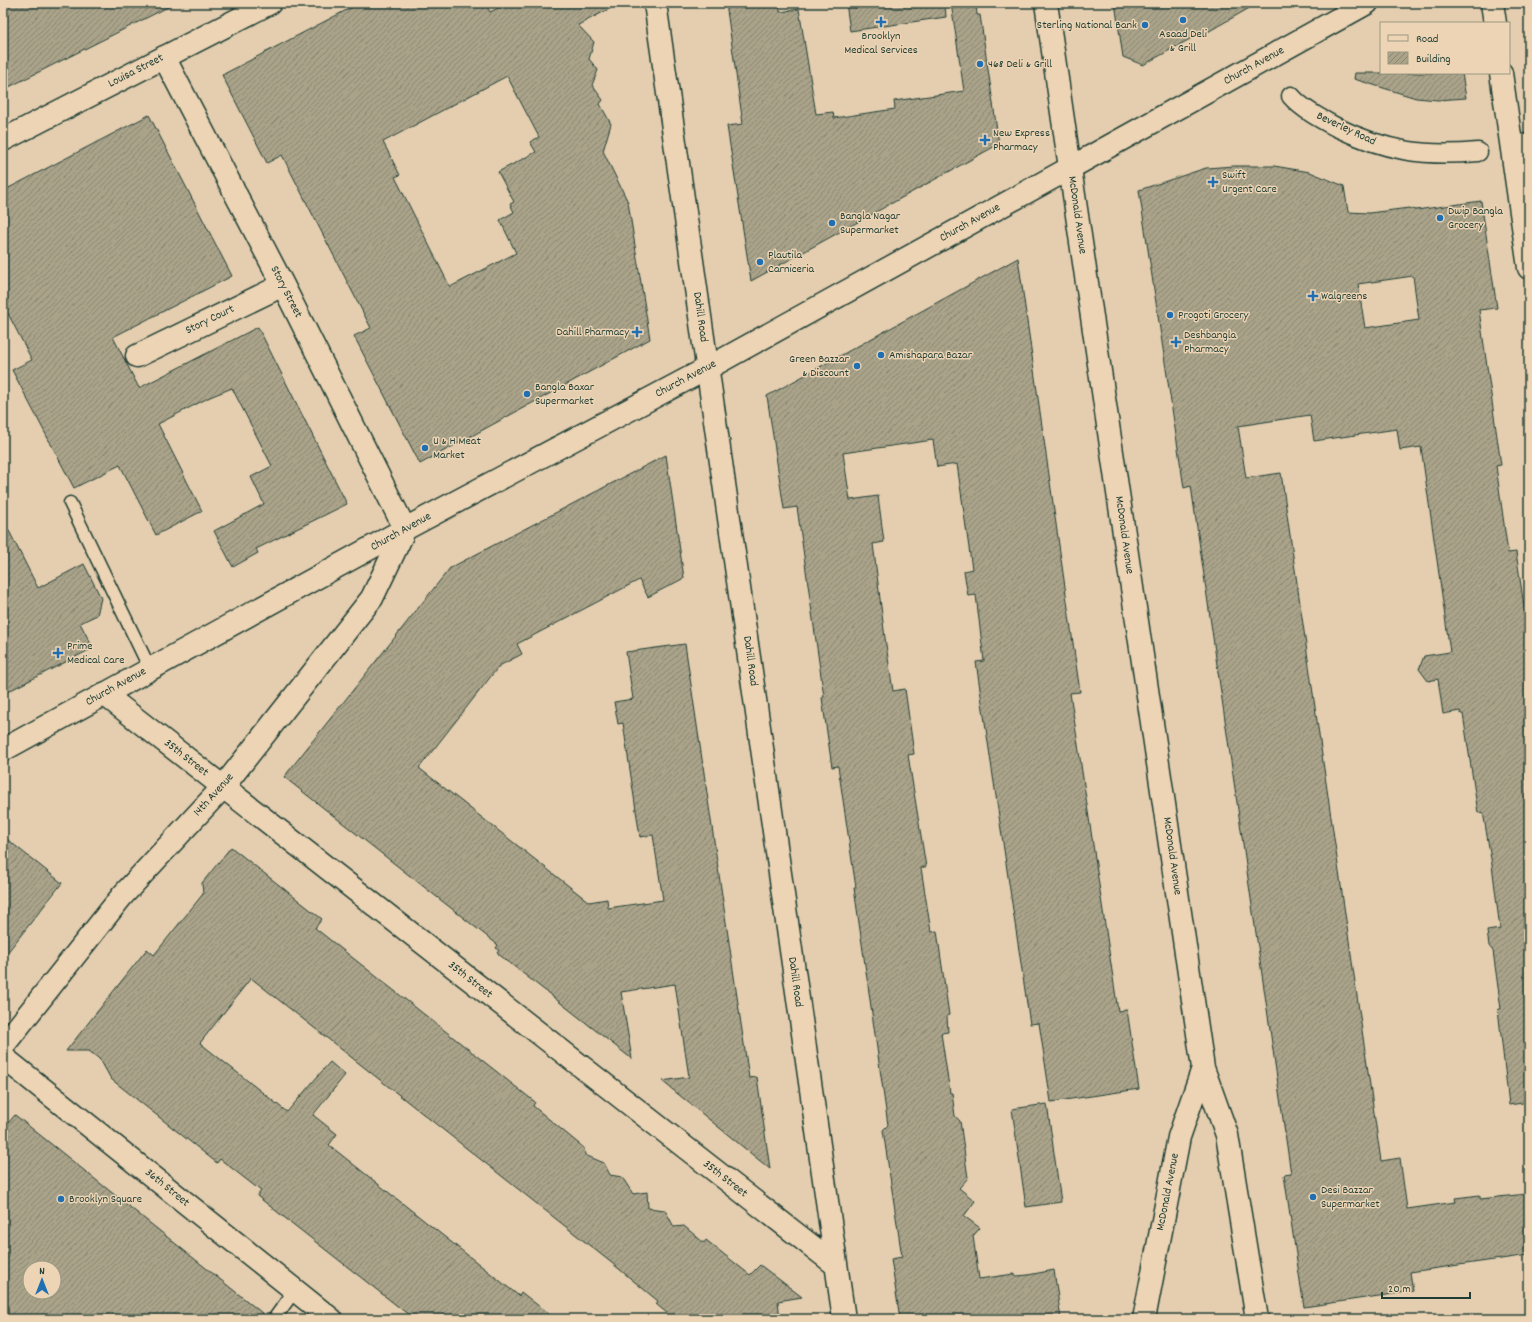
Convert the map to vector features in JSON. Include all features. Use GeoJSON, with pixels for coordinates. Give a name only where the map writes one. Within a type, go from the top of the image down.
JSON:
{"type":"FeatureCollection","features":[{"type":"Feature","properties":{"kind":"street","name":"Louisa Street"},"geometry":{"type":"LineString","coordinates":[[3,140],[270,3]]}},
{"type":"Feature","properties":{"kind":"street","name":"Dahill Road"},"geometry":{"type":"LineString","coordinates":[[655,3],[844,1319]]}},
{"type":"Feature","properties":{"kind":"street","name":"McDonald Avenue"},"geometry":{"type":"LineString","coordinates":[[1046,3],[1203,1068],[1227,1135],[1257,1319]]}},
{"type":"Feature","properties":{"kind":"street","name":"Church Avenue"},"geometry":{"type":"LineString","coordinates":[[3,750],[405,529],[708,368],[1367,3]]}},
{"type":"Feature","properties":{"kind":"street"},"geometry":{"type":"LineString","coordinates":[[1492,3],[1495,22]]}},
{"type":"Feature","properties":{"kind":"street","name":"Story Street"},"geometry":{"type":"LineString","coordinates":[[164,57],[283,285],[405,529]]}},
{"type":"Feature","properties":{"kind":"street"},"geometry":{"type":"LineString","coordinates":[[1502,74],[1520,146],[1529,268]]}},
{"type":"Feature","properties":{"kind":"street","name":"Beverley Road"},"geometry":{"type":"LineString","coordinates":[[1291,96],[1310,112],[1328,123],[1358,137],[1388,148],[1425,154],[1478,152]]}},
{"type":"Feature","properties":{"kind":"street","name":"Story Court"},"geometry":{"type":"LineString","coordinates":[[137,356],[283,285]]}},
{"type":"Feature","properties":{"kind":"street","name":"14th Avenue"},"geometry":{"type":"LineString","coordinates":[[3,1046],[122,896],[223,787],[372,598],[405,529]]}},
{"type":"Feature","properties":{"kind":"street","name":"35th Street"},"geometry":{"type":"LineString","coordinates":[[104,694],[836,1265]]}},
{"type":"Feature","properties":{"kind":"street","name":"36th Street"},"geometry":{"type":"LineString","coordinates":[[3,1057],[331,1319]]}},
{"type":"Feature","properties":{"kind":"street","name":"McDonald Avenue"},"geometry":{"type":"LineString","coordinates":[[1144,1319],[1179,1137],[1203,1068]]}},
{"type":"Feature","properties":{"kind":"lane"},"geometry":{"type":"LineString","coordinates":[[70,503],[150,669]]}},
{"type":"Feature","properties":{"kind":"lane"},"geometry":{"type":"LineString","coordinates":[[274,1319],[296,1290]]}},
{"type":"Feature","properties":{"kind":"building"},"geometry":{"type":"Polygon","coordinates":[[[3,3],[176,3],[3,90],[3,3]]]}},
{"type":"Feature","properties":{"kind":"building"},"geometry":{"type":"Polygon","coordinates":[[[360,3],[485,3],[490,12],[509,3],[621,3],[578,25],[594,42],[589,59],[598,70],[592,85],[603,100],[600,104],[611,124],[603,151],[628,202],[650,339],[420,464],[354,336],[371,328],[282,155],[267,163],[222,75],[360,3]],[[507,76],[383,142],[400,175],[395,177],[450,287],[516,253],[500,220],[514,212],[510,204],[514,202],[498,172],[536,152],[530,142],[539,137],[507,76]]]}},
{"type":"Feature","properties":{"kind":"building"},"geometry":{"type":"Polygon","coordinates":[[[726,3],[779,3],[780,12],[799,9],[816,114],[833,112],[834,118],[895,109],[894,101],[964,91],[951,3],[976,3],[977,15],[980,15],[999,144],[751,281],[727,126],[743,124],[726,3]]]}},
{"type":"Feature","properties":{"kind":"building","name":"Brooklyn Medical Services"},"geometry":{"type":"Polygon","coordinates":[[[846,3],[945,3],[946,17],[850,31],[846,3]]]}},
{"type":"Feature","properties":{"kind":"building"},"geometry":{"type":"Polygon","coordinates":[[[1115,3],[1258,3],[1199,37],[1199,34],[1143,65],[1123,57],[1115,3]]]}},
{"type":"Feature","properties":{"kind":"building"},"geometry":{"type":"Polygon","coordinates":[[[1355,73],[1462,74],[1466,98],[1438,100],[1416,98],[1354,79],[1355,73]]]}},
{"type":"Feature","properties":{"kind":"building"},"geometry":{"type":"Polygon","coordinates":[[[149,115],[232,276],[113,337],[139,388],[258,327],[347,504],[256,549],[258,553],[233,567],[214,531],[264,504],[251,477],[272,466],[232,388],[210,397],[158,424],[202,511],[156,535],[120,465],[74,488],[12,370],[32,360],[3,304],[3,191],[149,115]]]}},
{"type":"Feature","properties":{"kind":"building"},"geometry":{"type":"Polygon","coordinates":[[[1274,166],[1310,172],[1344,186],[1348,212],[1369,213],[1409,208],[1416,210],[1481,201],[1497,308],[1479,310],[1501,465],[1496,466],[1508,553],[1516,552],[1529,640],[1529,1102],[1509,1105],[1498,1009],[1501,1009],[1493,951],[1489,946],[1487,931],[1500,929],[1492,865],[1483,812],[1478,813],[1463,714],[1461,714],[1460,711],[1443,714],[1438,679],[1428,681],[1419,669],[1424,656],[1450,652],[1421,447],[1400,450],[1397,429],[1314,441],[1310,415],[1238,426],[1246,478],[1281,473],[1381,1161],[1400,1158],[1407,1209],[1456,1202],[1455,1198],[1480,1195],[1480,1199],[1526,1194],[1529,1215],[1529,1255],[1410,1272],[1413,1291],[1304,1307],[1284,1175],[1291,1174],[1191,486],[1184,488],[1139,190],[1206,168],[1274,166]],[[1413,276],[1358,284],[1365,328],[1419,320],[1413,276]]]}},
{"type":"Feature","properties":{"kind":"building"},"geometry":{"type":"Polygon","coordinates":[[[1018,258],[1080,692],[1070,693],[1118,1011],[1127,1010],[1139,1089],[1051,1102],[1039,1023],[1030,1024],[976,662],[984,661],[976,595],[968,596],[964,571],[972,569],[957,464],[937,467],[933,440],[843,453],[850,500],[878,496],[884,542],[873,544],[885,638],[893,691],[905,689],[914,754],[908,755],[926,867],[921,868],[931,932],[937,931],[949,1015],[947,1016],[948,1032],[941,1033],[950,1093],[952,1093],[955,1116],[960,1121],[968,1178],[959,1188],[975,1201],[964,1216],[980,1228],[973,1236],[979,1279],[1014,1274],[1017,1276],[1028,1275],[1054,1270],[1061,1319],[900,1319],[891,1259],[902,1257],[883,1130],[888,1125],[854,888],[856,888],[838,766],[832,767],[822,698],[824,697],[797,507],[784,509],[767,396],[1018,258]]]}},
{"type":"Feature","properties":{"kind":"building"},"geometry":{"type":"Polygon","coordinates":[[[666,455],[684,578],[648,597],[639,580],[517,644],[522,654],[499,666],[419,768],[589,902],[607,899],[608,908],[663,900],[653,835],[640,837],[623,723],[618,724],[614,702],[633,699],[626,652],[685,644],[749,1078],[757,1077],[770,1169],[662,1081],[689,1077],[675,984],[621,992],[632,1059],[497,953],[499,950],[496,948],[498,945],[284,777],[450,568],[666,455]]]}},
{"type":"Feature","properties":{"kind":"building"},"geometry":{"type":"Polygon","coordinates":[[[3,519],[38,588],[84,564],[101,598],[97,615],[80,623],[93,648],[3,694],[3,519]]]}},
{"type":"Feature","properties":{"kind":"building"},"geometry":{"type":"Polygon","coordinates":[[[3,836],[62,883],[3,958],[3,836]]]}},
{"type":"Feature","properties":{"kind":"building"},"geometry":{"type":"Polygon","coordinates":[[[231,847],[322,919],[315,928],[535,1102],[533,1106],[584,1148],[585,1155],[604,1163],[610,1175],[622,1177],[633,1194],[647,1192],[648,1208],[665,1210],[674,1227],[684,1226],[704,1243],[706,1240],[750,1275],[760,1265],[802,1297],[778,1301],[780,1319],[674,1319],[656,1304],[658,1301],[613,1264],[251,978],[200,1043],[287,1112],[330,1062],[345,1075],[313,1115],[337,1134],[329,1145],[519,1296],[521,1292],[555,1319],[414,1319],[257,1196],[261,1191],[220,1159],[217,1163],[111,1079],[101,1061],[97,1057],[89,1051],[66,1051],[147,949],[154,955],[203,894],[202,883],[231,847]]]}},
{"type":"Feature","properties":{"kind":"building"},"geometry":{"type":"Polygon","coordinates":[[[1047,1104],[1061,1202],[1026,1207],[1012,1109],[1047,1104]]]}},
{"type":"Feature","properties":{"kind":"building","name":"Brooklyn Square"},"geometry":{"type":"Polygon","coordinates":[[[15,1115],[267,1317],[267,1319],[3,1319],[3,1129],[15,1115]]]}},
{"type":"Feature","properties":{"kind":"place","name":"Asaad Deli & Grill"},"geometry":{"type":"Point","coordinates":[1183,20]}},
{"type":"Feature","properties":{"kind":"place","name":"Brooklyn Medical Services"},"geometry":{"type":"Point","coordinates":[881,22]}},
{"type":"Feature","properties":{"kind":"place","name":"Sterling National Bank"},"geometry":{"type":"Point","coordinates":[1145,25]}},
{"type":"Feature","properties":{"kind":"place","name":"468 Deli & Grill"},"geometry":{"type":"Point","coordinates":[980,64]}},
{"type":"Feature","properties":{"kind":"place","name":"New Express Pharmacy"},"geometry":{"type":"Point","coordinates":[985,140]}},
{"type":"Feature","properties":{"kind":"place","name":"Swift Urgent Care"},"geometry":{"type":"Point","coordinates":[1213,182]}},
{"type":"Feature","properties":{"kind":"place","name":"Dwip Bangla Grocery"},"geometry":{"type":"Point","coordinates":[1440,218]}},
{"type":"Feature","properties":{"kind":"place","name":"Bangla Nagar Supermarket"},"geometry":{"type":"Point","coordinates":[832,223]}},
{"type":"Feature","properties":{"kind":"place","name":"Plautila Carniceria"},"geometry":{"type":"Point","coordinates":[760,262]}},
{"type":"Feature","properties":{"kind":"place","name":"Walgreens"},"geometry":{"type":"Point","coordinates":[1313,296]}},
{"type":"Feature","properties":{"kind":"place","name":"Progoti Grocery"},"geometry":{"type":"Point","coordinates":[1170,315]}},
{"type":"Feature","properties":{"kind":"place","name":"Dahill Pharmacy"},"geometry":{"type":"Point","coordinates":[637,332]}},
{"type":"Feature","properties":{"kind":"place","name":"Deshbangla Pharmacy"},"geometry":{"type":"Point","coordinates":[1176,342]}},
{"type":"Feature","properties":{"kind":"place","name":"Amishapara Bazar"},"geometry":{"type":"Point","coordinates":[881,355]}},
{"type":"Feature","properties":{"kind":"place","name":"Green Bazzar & Discount"},"geometry":{"type":"Point","coordinates":[857,366]}},
{"type":"Feature","properties":{"kind":"place","name":"Bangla Baxar Supermarket"},"geometry":{"type":"Point","coordinates":[527,394]}},
{"type":"Feature","properties":{"kind":"place","name":"U & H Meat Market"},"geometry":{"type":"Point","coordinates":[425,448]}},
{"type":"Feature","properties":{"kind":"place","name":"Prime Medical Care"},"geometry":{"type":"Point","coordinates":[58,653]}},
{"type":"Feature","properties":{"kind":"place","name":"Desi Bazzar Supermarket"},"geometry":{"type":"Point","coordinates":[1313,1197]}},
{"type":"Feature","properties":{"kind":"place","name":"Brooklyn Square"},"geometry":{"type":"Point","coordinates":[61,1199]}}]}
